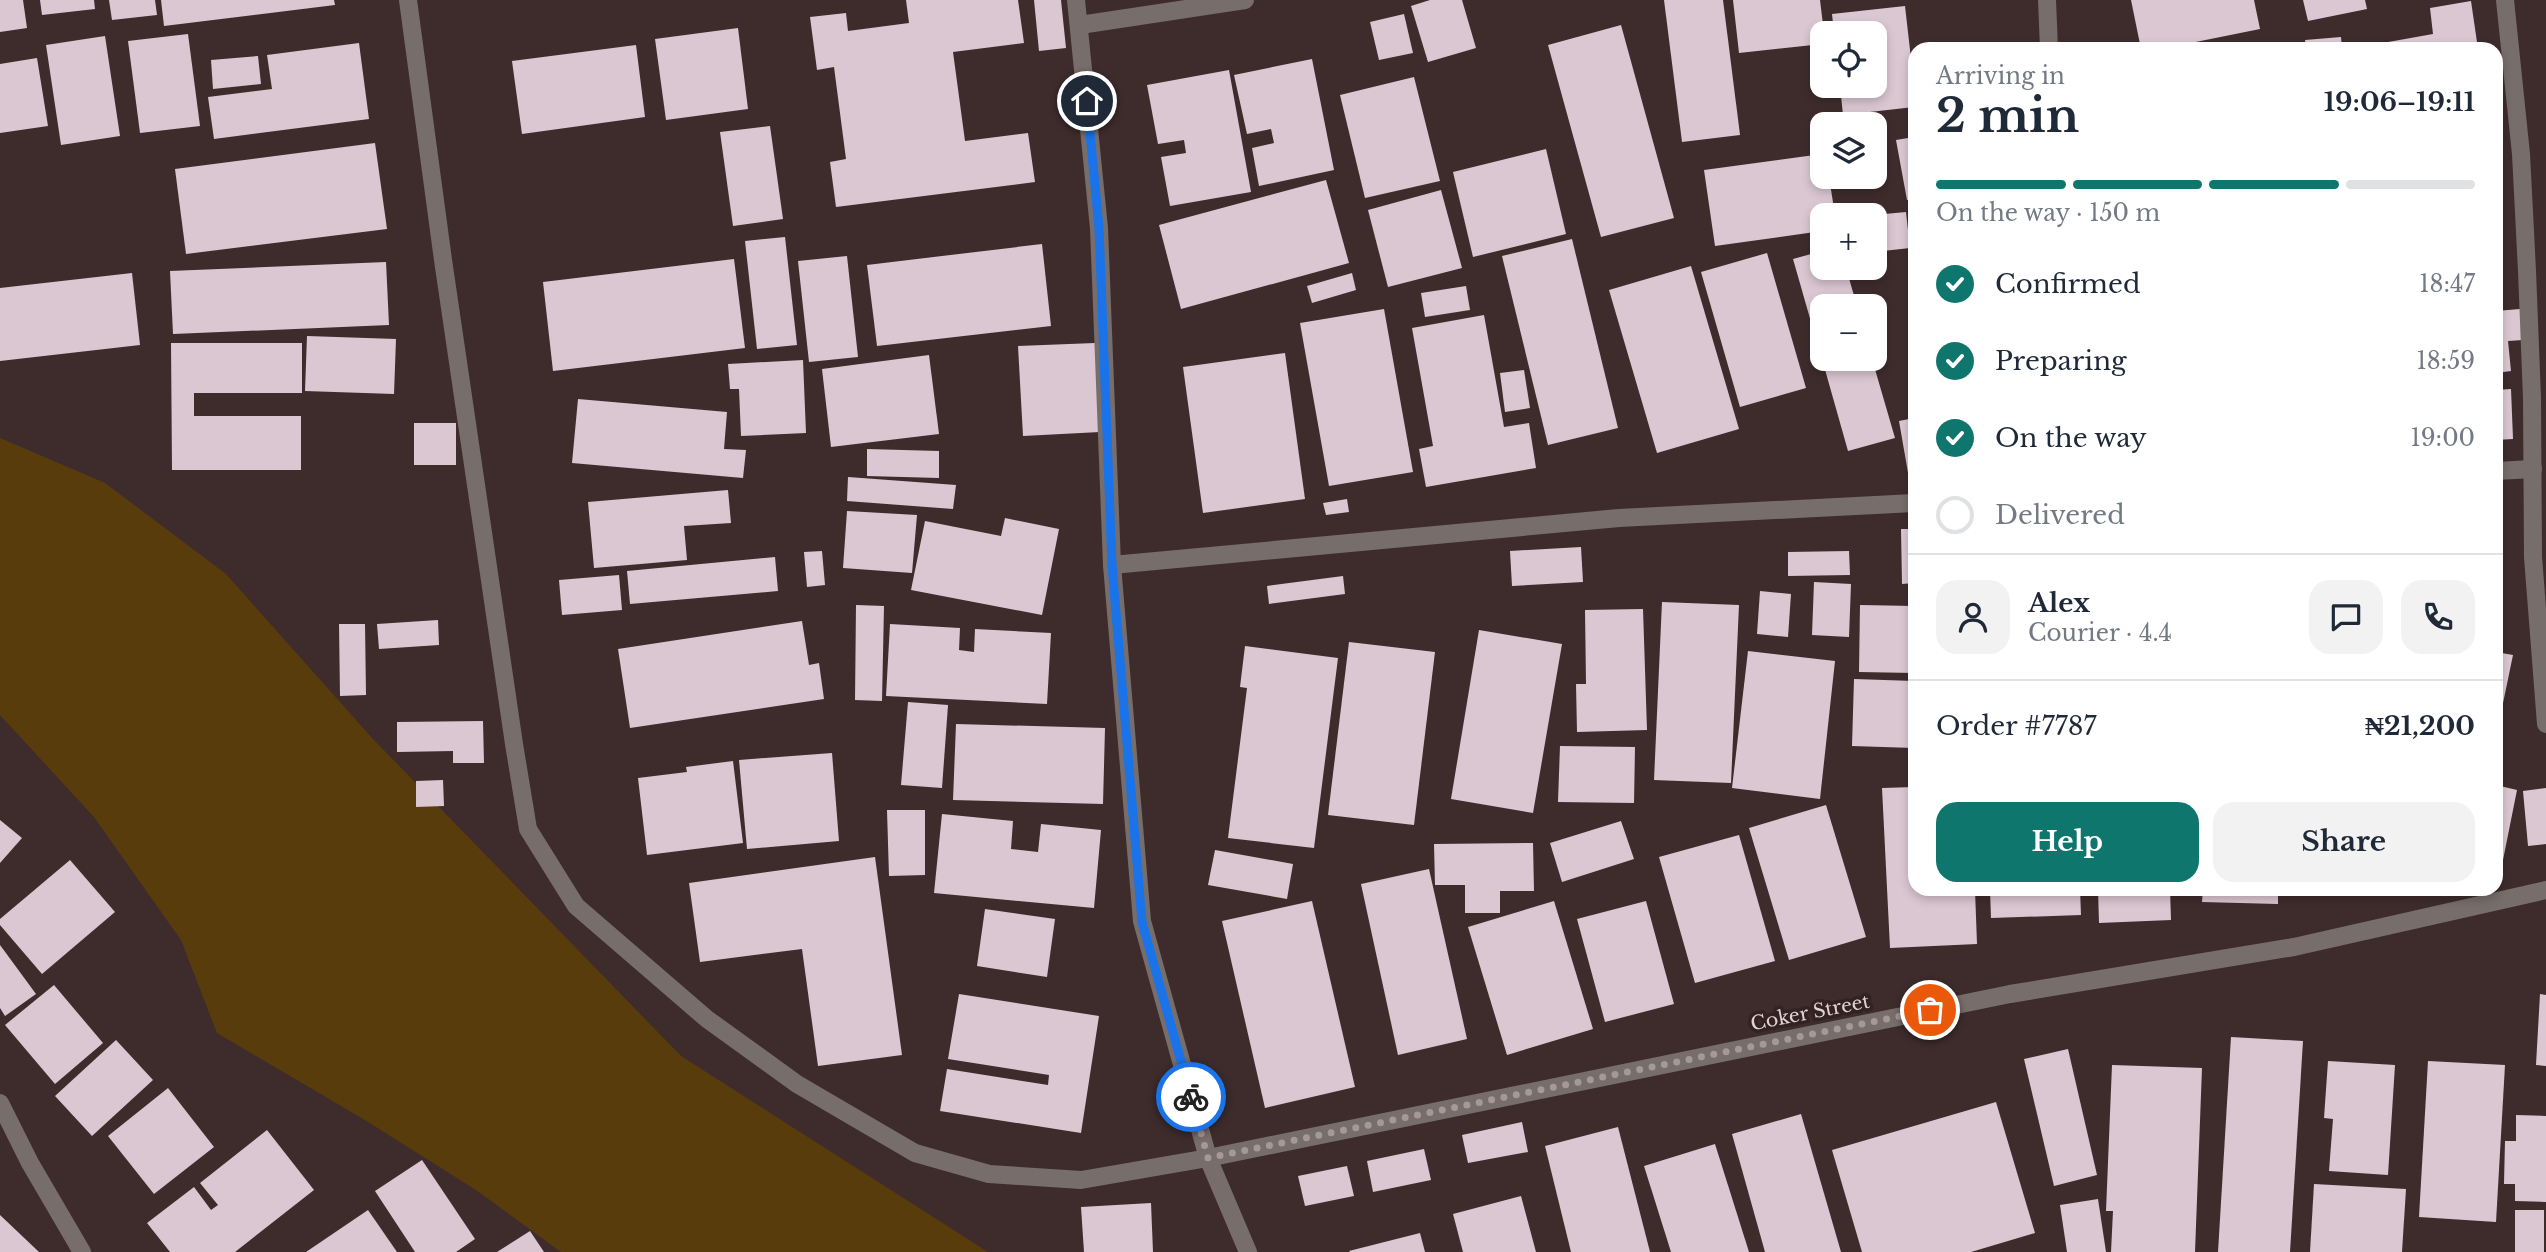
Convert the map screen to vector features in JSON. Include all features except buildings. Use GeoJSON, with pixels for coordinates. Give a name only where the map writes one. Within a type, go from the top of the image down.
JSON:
{"type":"FeatureCollection","features":[{"type":"Feature","properties":{"kind":"street","name":"Coker Street"},"geometry":{"type":"LineString","coordinates":[[408,0],[443,260],[528,829],[576,906],[707,1019],[797,1084],[915,1153],[989,1174],[1081,1180],[1208,1158],[2010,994],[2294,947],[2546,890]]}},
{"type":"Feature","properties":{"kind":"street"},"geometry":{"type":"LineString","coordinates":[[1076,0],[1099,228],[1112,565],[1142,922],[1208,1158],[1248,1252]]}},
{"type":"Feature","properties":{"kind":"street"},"geometry":{"type":"LineString","coordinates":[[1080,25],[1245,0]]}},
{"type":"Feature","properties":{"kind":"street"},"geometry":{"type":"LineString","coordinates":[[2047,0],[2049,42]]}},
{"type":"Feature","properties":{"kind":"street"},"geometry":{"type":"LineString","coordinates":[[2505,0],[2521,154],[2528,271],[2533,469],[2540,557],[2546,724]]}},
{"type":"Feature","properties":{"kind":"street"},"geometry":{"type":"LineString","coordinates":[[2503,471],[2533,469]]}},
{"type":"Feature","properties":{"kind":"street"},"geometry":{"type":"LineString","coordinates":[[1112,565],[1619,518],[1908,503]]}},
{"type":"Feature","properties":{"kind":"street"},"geometry":{"type":"LineString","coordinates":[[0,1103],[30,1164],[82,1252]]}},
{"type":"Feature","properties":{"kind":"shaded area"},"geometry":{"type":"Polygon","coordinates":[[[0,438],[105,483],[226,574],[372,738],[681,1056],[988,1252],[561,1252],[476,1190],[365,1120],[217,1033],[181,940],[94,817],[0,715],[0,438]]]}},
{"type":"Feature","properties":{"kind":"way so far"},"geometry":{"type":"LineString","coordinates":[[1191,1097],[1208,1158],[1930,1010]]}},
{"type":"Feature","properties":{"kind":"route"},"geometry":{"type":"LineString","coordinates":[[1087,101],[1099,228],[1112,565],[1142,922],[1191,1097]]}}]}
